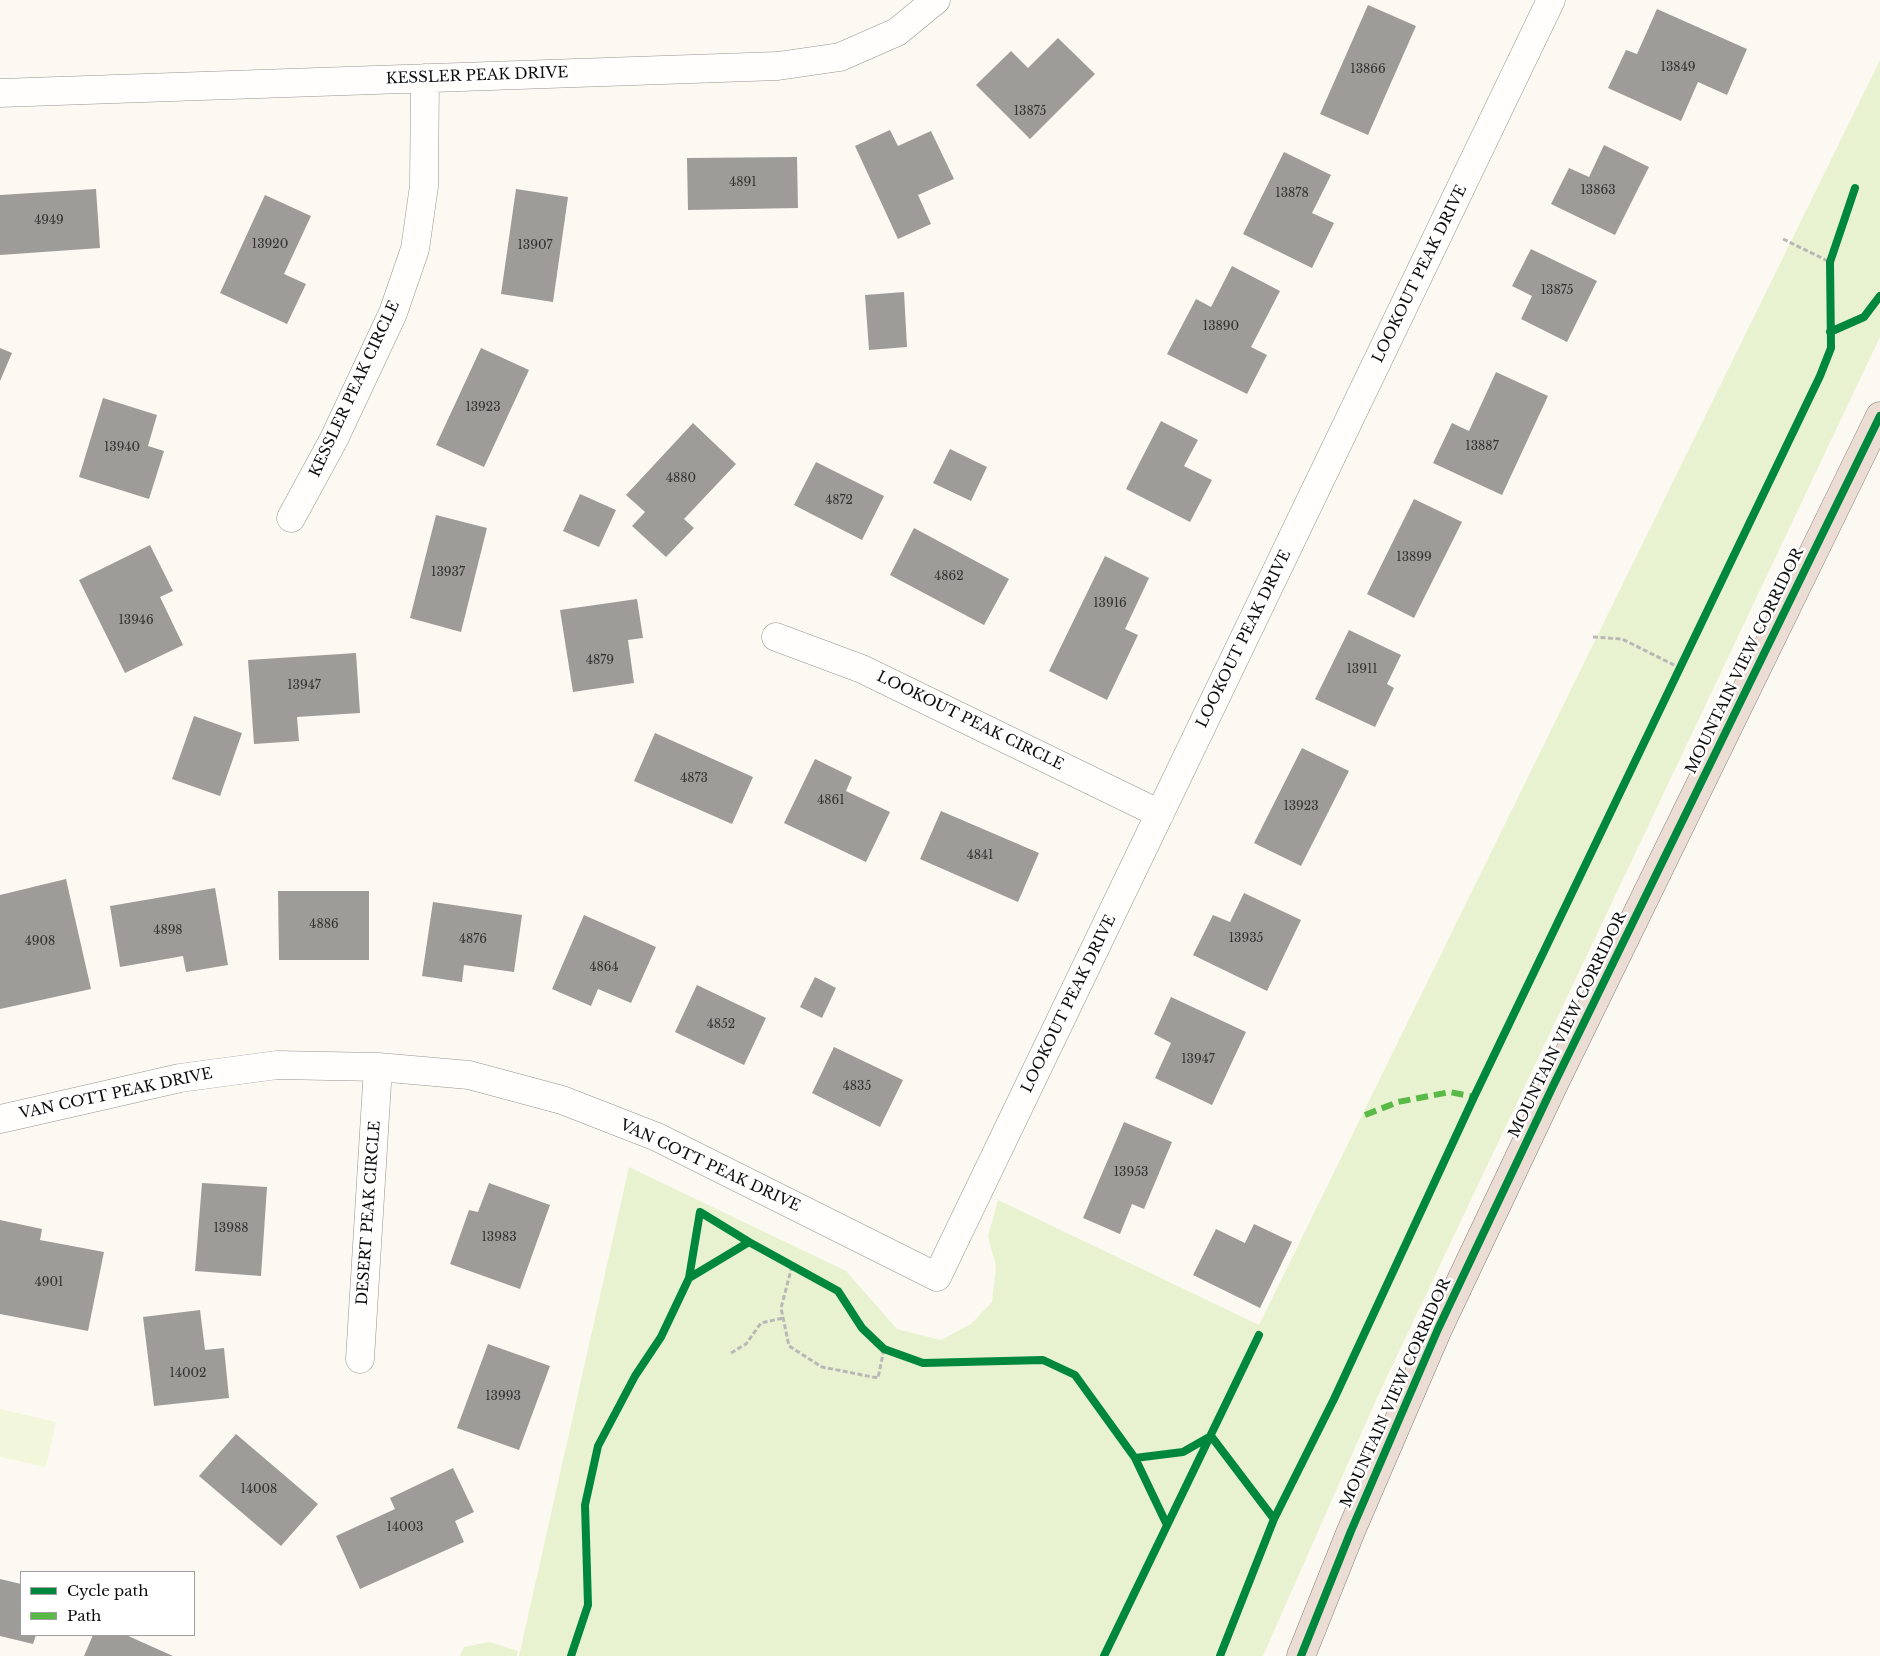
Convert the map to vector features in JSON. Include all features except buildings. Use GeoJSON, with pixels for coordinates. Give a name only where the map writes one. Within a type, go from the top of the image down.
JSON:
{"type":"FeatureCollection","features":[{"type":"Feature","properties":{"kind":"highway","name":"MOUNTAIN VIEW CORRIDOR"},"geometry":{"type":"LineString","coordinates":[[1301,1656],[1351,1531],[1438,1329],[1553,1086],[1880,416]]}},
{"type":"Feature","properties":{"kind":"street","name":"KESSLER PEAK DRIVE"},"geometry":{"type":"LineString","coordinates":[[0,93],[778,66],[840,57],[897,32],[936,0]]}},
{"type":"Feature","properties":{"kind":"street","name":"LOOKOUT PEAK DRIVE"},"geometry":{"type":"LineString","coordinates":[[938,1277],[1551,0]]}},
{"type":"Feature","properties":{"kind":"street","name":"KESSLER PEAK CIRCLE"},"geometry":{"type":"LineString","coordinates":[[291,518],[334,439],[394,313],[415,249],[424,186],[425,78]]}},
{"type":"Feature","properties":{"kind":"street","name":"LOOKOUT PEAK CIRCLE"},"geometry":{"type":"LineString","coordinates":[[776,637],[862,669],[1160,814]]}},
{"type":"Feature","properties":{"kind":"street","name":"VAN COTT PEAK DRIVE"},"geometry":{"type":"LineString","coordinates":[[0,1119],[190,1076],[277,1065],[378,1067],[469,1075],[562,1100],[657,1137],[938,1277]]}},
{"type":"Feature","properties":{"kind":"street","name":"DESERT PEAK CIRCLE"},"geometry":{"type":"LineString","coordinates":[[360,1359],[378,1067]]}},
{"type":"Feature","properties":{"kind":"path"},"geometry":{"type":"LineString","coordinates":[[1783,239],[1830,262]]}},
{"type":"Feature","properties":{"kind":"path"},"geometry":{"type":"LineString","coordinates":[[1830,271],[1833,253]]}},
{"type":"Feature","properties":{"kind":"path"},"geometry":{"type":"LineString","coordinates":[[1593,637],[1622,640],[1680,668]]}},
{"type":"Feature","properties":{"kind":"path"},"geometry":{"type":"LineString","coordinates":[[1676,677],[1684,659]]}},
{"type":"Feature","properties":{"kind":"path"},"geometry":{"type":"LineString","coordinates":[[784,1262],[800,1270]]}},
{"type":"Feature","properties":{"kind":"path"},"geometry":{"type":"LineString","coordinates":[[792,1266],[781,1308],[789,1346],[822,1367],[878,1378],[886,1346]]}},
{"type":"Feature","properties":{"kind":"path"},"geometry":{"type":"LineString","coordinates":[[731,1353],[746,1344],[761,1323],[783,1318]]}},
{"type":"Feature","properties":{"kind":"green space"},"geometry":{"type":"Polygon","coordinates":[[[1880,60],[1880,337],[1376,1400],[1263,1656],[519,1656],[629,1167],[846,1271],[897,1329],[941,1340],[971,1324],[992,1302],[996,1266],[988,1236],[998,1200],[1259,1325],[1880,60]]]}},
{"type":"Feature","properties":{"kind":"green space"},"geometry":{"type":"Polygon","coordinates":[[[0,1409],[56,1422],[46,1467],[0,1457],[0,1409]]]}},
{"type":"Feature","properties":{"kind":"green space"},"geometry":{"type":"Polygon","coordinates":[[[490,1642],[518,1651],[517,1656],[460,1656],[464,1647],[490,1642]]]}},
{"type":"Feature","properties":{"kind":"marked path"},"geometry":{"type":"LineString","coordinates":[[1365,1115],[1398,1102],[1450,1092],[1474,1097]]}},
{"type":"Feature","properties":{"kind":"cycle path"},"geometry":{"type":"LineString","coordinates":[[1220,1656],[1274,1519],[1334,1399],[1474,1097],[1820,376],[1831,348],[1830,262],[1855,188]]}},
{"type":"Feature","properties":{"kind":"cycle path"},"geometry":{"type":"LineString","coordinates":[[1830,332],[1864,317],[1880,296]]}},
{"type":"Feature","properties":{"kind":"cycle path"},"geometry":{"type":"LineString","coordinates":[[1301,1656],[1351,1531],[1438,1329],[1553,1086],[1880,416]]}},
{"type":"Feature","properties":{"kind":"cycle path"},"geometry":{"type":"LineString","coordinates":[[689,1278],[700,1212],[749,1242]]}},
{"type":"Feature","properties":{"kind":"cycle path"},"geometry":{"type":"LineString","coordinates":[[571,1656],[588,1605],[585,1505],[598,1446],[635,1376],[661,1337],[689,1278],[749,1242],[838,1291],[862,1328],[884,1349],[923,1363],[1043,1360],[1075,1375],[1135,1458],[1167,1525]]}},
{"type":"Feature","properties":{"kind":"cycle path"},"geometry":{"type":"LineString","coordinates":[[1104,1656],[1259,1335]]}},
{"type":"Feature","properties":{"kind":"cycle path"},"geometry":{"type":"LineString","coordinates":[[1135,1458],[1183,1452],[1211,1436],[1274,1519]]}}]}
